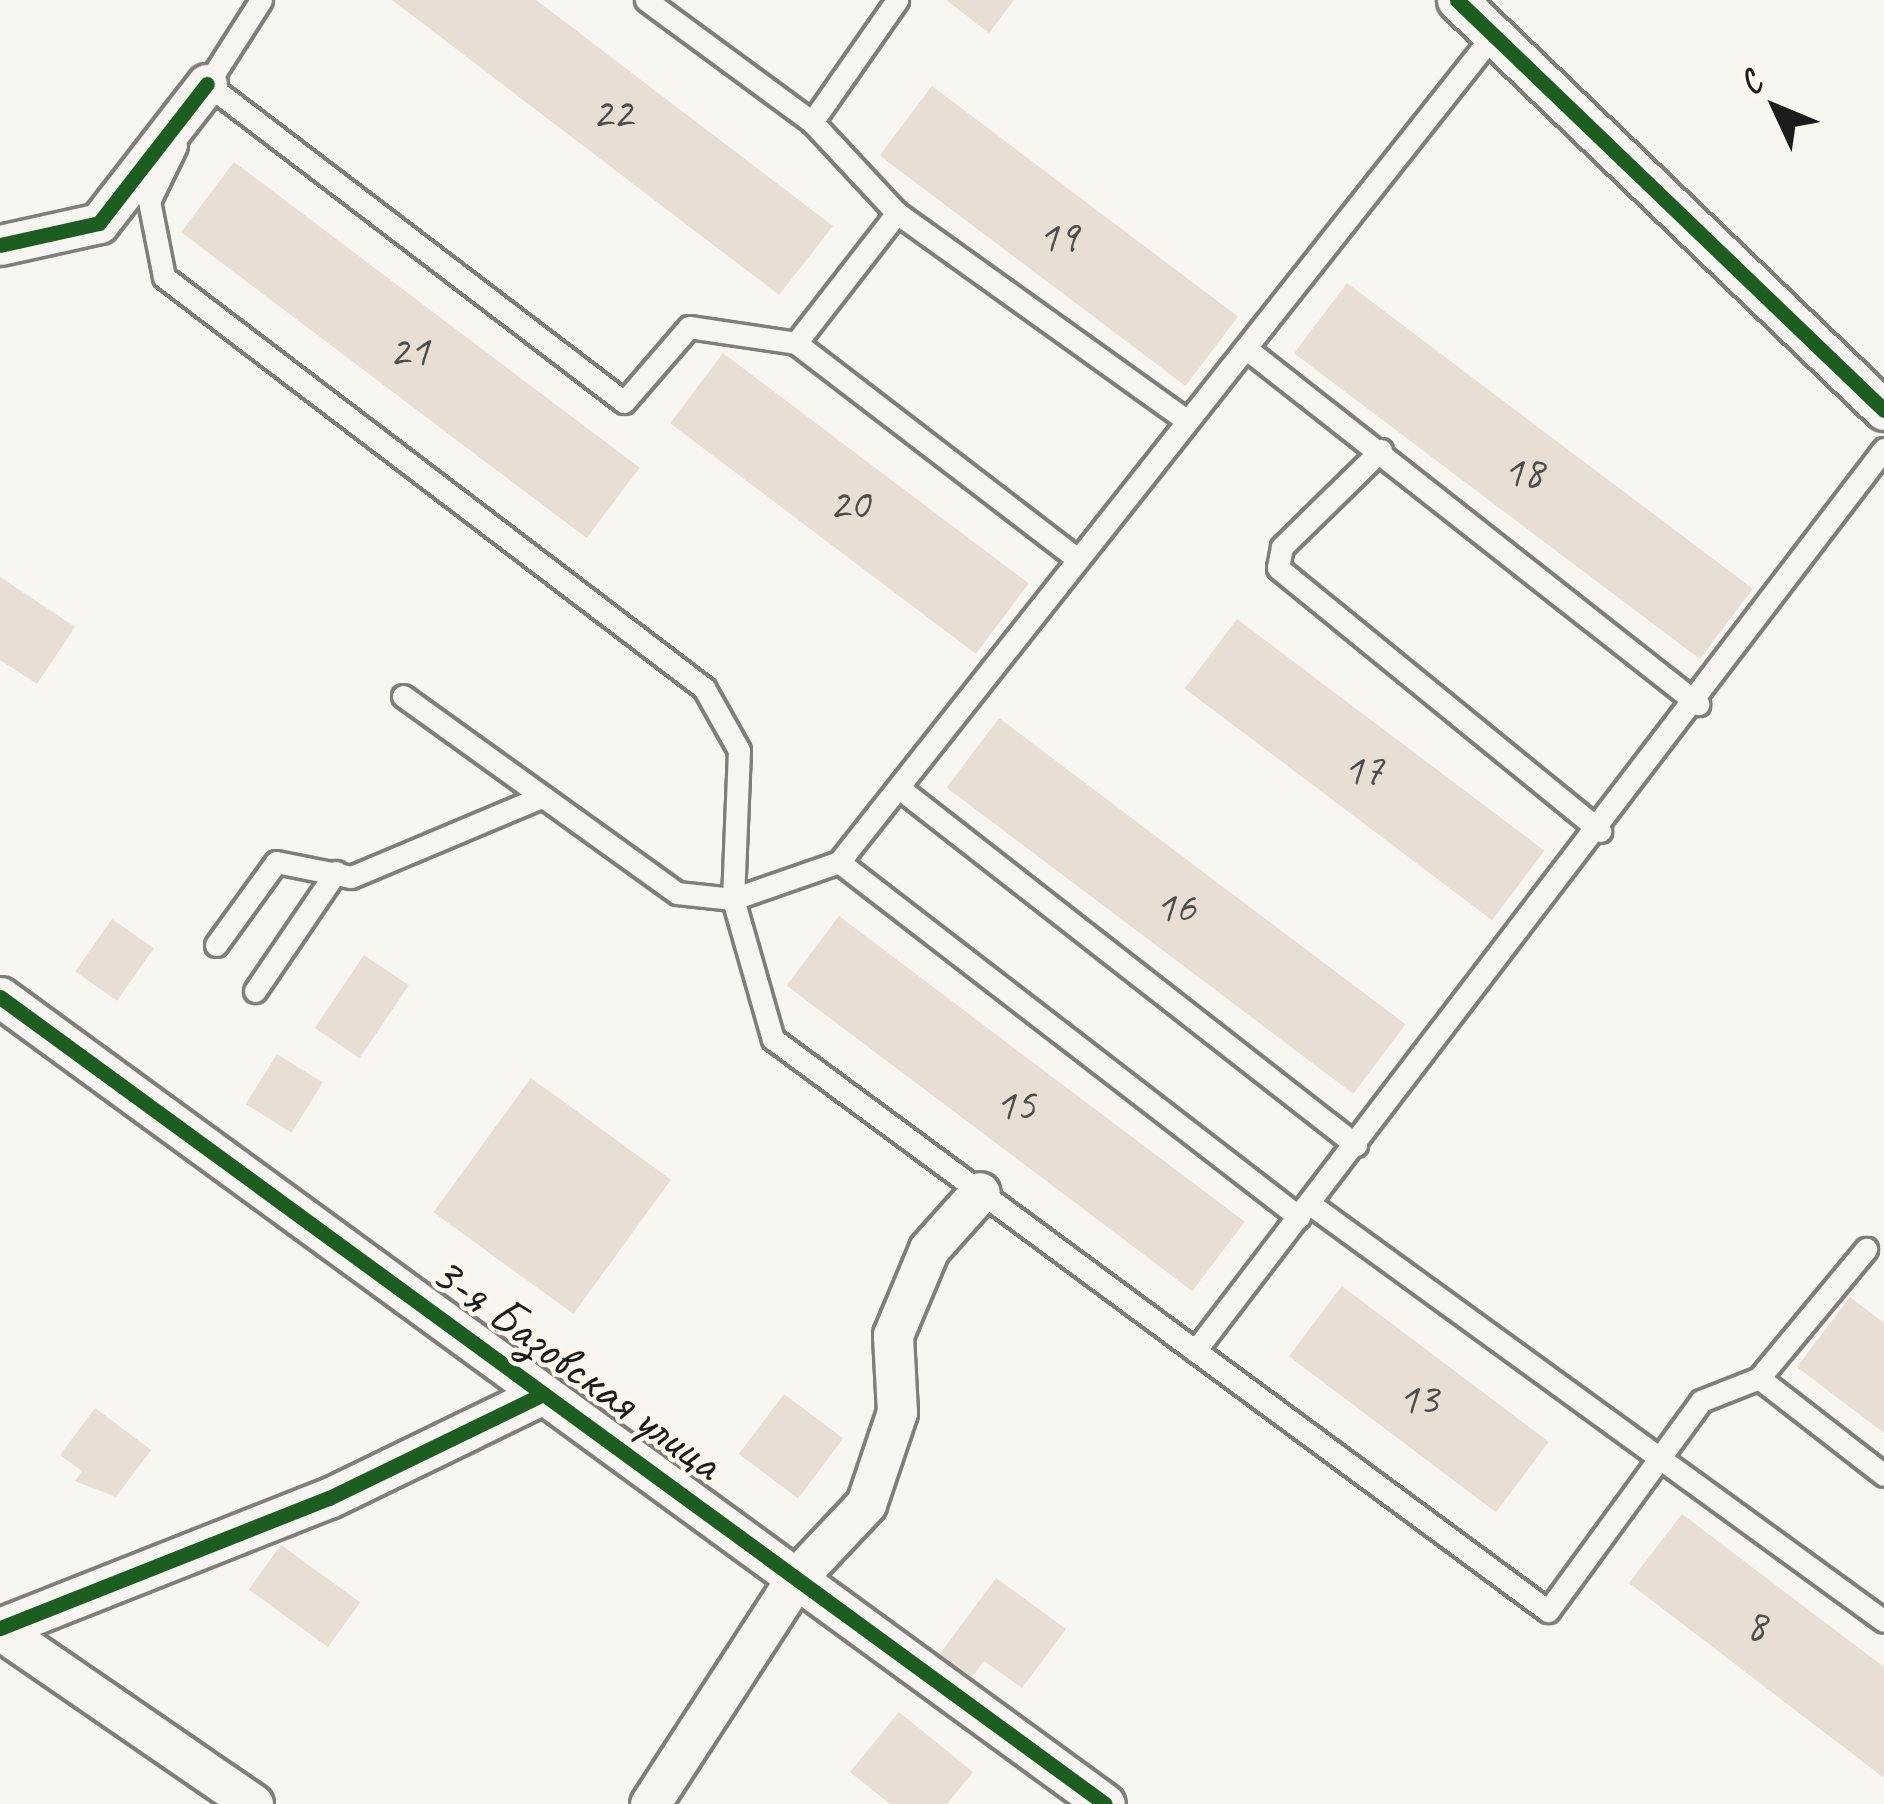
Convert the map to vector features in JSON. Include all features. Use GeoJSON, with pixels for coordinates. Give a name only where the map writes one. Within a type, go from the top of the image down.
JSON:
{"type":"FeatureCollection","features":[{"type":"Feature","properties":{"kind":"street"},"geometry":{"type":"LineString","coordinates":[[1457,0],[1884,410]]}},
{"type":"Feature","properties":{"kind":"street"},"geometry":{"type":"LineString","coordinates":[[0,244],[99,223],[207,83]]}},
{"type":"Feature","properties":{"kind":"street","name":"3-я Базовская улица"},"geometry":{"type":"LineString","coordinates":[[0,997],[1105,1804]]}},
{"type":"Feature","properties":{"kind":"street"},"geometry":{"type":"LineString","coordinates":[[631,1804],[659,1790],[796,1578],[866,1504],[897,1412],[893,1335],[929,1249],[980,1192]]}},
{"type":"Feature","properties":{"kind":"street"},"geometry":{"type":"LineString","coordinates":[[0,1629],[328,1498],[543,1394]]}},
{"type":"Feature","properties":{"kind":"street"},"geometry":{"type":"LineString","coordinates":[[0,1629],[254,1804]]}},
{"type":"Feature","properties":{"kind":"lane"},"geometry":{"type":"LineString","coordinates":[[261,0],[207,83],[149,201],[164,278],[704,688],[739,750],[733,899],[773,1039],[1548,1611],[1701,1401],[1759,1378],[1866,1250]]}},
{"type":"Feature","properties":{"kind":"lane"},"geometry":{"type":"LineString","coordinates":[[646,0],[812,122],[897,213],[1185,419]]}},
{"type":"Feature","properties":{"kind":"lane"},"geometry":{"type":"LineString","coordinates":[[812,122],[897,0]]}},
{"type":"Feature","properties":{"kind":"lane"},"geometry":{"type":"LineString","coordinates":[[403,696],[537,799],[677,893],[733,899],[839,862],[1073,556],[1248,350],[1493,35]]}},
{"type":"Feature","properties":{"kind":"lane"},"geometry":{"type":"LineString","coordinates":[[207,83],[624,402],[688,327],[796,344],[1073,556]]}},
{"type":"Feature","properties":{"kind":"lane"},"geometry":{"type":"LineString","coordinates":[[796,344],[897,213]]}},
{"type":"Feature","properties":{"kind":"lane"},"geometry":{"type":"LineString","coordinates":[[1248,350],[1381,450],[1698,704]]}},
{"type":"Feature","properties":{"kind":"lane"},"geometry":{"type":"LineString","coordinates":[[1195,1351],[1698,704],[1884,449]]}},
{"type":"Feature","properties":{"kind":"lane"},"geometry":{"type":"LineString","coordinates":[[1381,450],[1282,547],[1278,568],[1600,831]]}},
{"type":"Feature","properties":{"kind":"lane"},"geometry":{"type":"LineString","coordinates":[[898,788],[1356,1145]]}},
{"type":"Feature","properties":{"kind":"lane"},"geometry":{"type":"LineString","coordinates":[[216,945],[276,862],[351,877],[537,799]]}},
{"type":"Feature","properties":{"kind":"lane"},"geometry":{"type":"LineString","coordinates":[[839,862],[1305,1210],[1884,1621]]}},
{"type":"Feature","properties":{"kind":"lane"},"geometry":{"type":"LineString","coordinates":[[255,991],[336,872]]}},
{"type":"Feature","properties":{"kind":"lane"},"geometry":{"type":"LineString","coordinates":[[1759,1378],[1884,1475]]}},
{"type":"Feature","properties":{"kind":"building"},"geometry":{"type":"Polygon","coordinates":[[[392,0],[536,0],[833,226],[779,295],[392,0]]]}},
{"type":"Feature","properties":{"kind":"building"},"geometry":{"type":"Polygon","coordinates":[[[946,0],[1014,0],[989,33],[946,0]]]}},
{"type":"Feature","properties":{"kind":"building"},"geometry":{"type":"Polygon","coordinates":[[[932,86],[1238,316],[1186,386],[880,155],[932,86]]]}},
{"type":"Feature","properties":{"kind":"building"},"geometry":{"type":"Polygon","coordinates":[[[234,162],[640,468],[587,538],[181,232],[234,162]]]}},
{"type":"Feature","properties":{"kind":"building"},"geometry":{"type":"Polygon","coordinates":[[[1347,283],[1753,589],[1700,659],[1294,353],[1347,283]]]}},
{"type":"Feature","properties":{"kind":"building"},"geometry":{"type":"Polygon","coordinates":[[[723,353],[1029,583],[976,654],[670,423],[723,353]]]}},
{"type":"Feature","properties":{"kind":"building"},"geometry":{"type":"Polygon","coordinates":[[[0,577],[75,627],[37,684],[0,660],[0,577]]]}},
{"type":"Feature","properties":{"kind":"building"},"geometry":{"type":"Polygon","coordinates":[[[1237,619],[1544,851],[1492,920],[1185,688],[1237,619]]]}},
{"type":"Feature","properties":{"kind":"building"},"geometry":{"type":"Polygon","coordinates":[[[999,718],[1406,1024],[1353,1094],[947,787],[999,718]]]}},
{"type":"Feature","properties":{"kind":"building"},"geometry":{"type":"Polygon","coordinates":[[[839,916],[1245,1222],[1192,1291],[787,985],[839,916]]]}},
{"type":"Feature","properties":{"kind":"building"},"geometry":{"type":"Polygon","coordinates":[[[112,919],[154,948],[117,1001],[75,971],[112,919]]]}},
{"type":"Feature","properties":{"kind":"building"},"geometry":{"type":"Polygon","coordinates":[[[364,955],[409,985],[360,1058],[315,1028],[364,955]]]}},
{"type":"Feature","properties":{"kind":"building"},"geometry":{"type":"Polygon","coordinates":[[[277,1054],[323,1083],[292,1133],[246,1104],[277,1054]]]}},
{"type":"Feature","properties":{"kind":"building"},"geometry":{"type":"Polygon","coordinates":[[[531,1078],[671,1180],[573,1314],[433,1212],[531,1078]]]}},
{"type":"Feature","properties":{"kind":"building"},"geometry":{"type":"Polygon","coordinates":[[[1342,1286],[1549,1442],[1496,1512],[1289,1356],[1342,1286]]]}},
{"type":"Feature","properties":{"kind":"building"},"geometry":{"type":"Polygon","coordinates":[[[1850,1297],[1884,1323],[1884,1433],[1797,1367],[1850,1297]]]}},
{"type":"Feature","properties":{"kind":"building"},"geometry":{"type":"Polygon","coordinates":[[[784,1394],[843,1439],[798,1498],[739,1454],[784,1394]]]}},
{"type":"Feature","properties":{"kind":"building"},"geometry":{"type":"Polygon","coordinates":[[[95,1408],[151,1450],[116,1497],[75,1481],[82,1471],[60,1455],[95,1408]]]}},
{"type":"Feature","properties":{"kind":"building"},"geometry":{"type":"Polygon","coordinates":[[[1682,1514],[1884,1667],[1884,1778],[1629,1583],[1682,1514]]]}},
{"type":"Feature","properties":{"kind":"building"},"geometry":{"type":"Polygon","coordinates":[[[281,1545],[360,1603],[328,1647],[249,1589],[281,1545]]]}},
{"type":"Feature","properties":{"kind":"building"},"geometry":{"type":"Polygon","coordinates":[[[996,1578],[1066,1629],[1022,1688],[984,1661],[972,1677],[940,1654],[996,1578]]]}},
{"type":"Feature","properties":{"kind":"building"},"geometry":{"type":"Polygon","coordinates":[[[899,1712],[973,1772],[947,1804],[890,1804],[850,1772],[899,1712]]]}},
{"type":"Feature","properties":{"kind":"cycle path"},"geometry":{"type":"LineString","coordinates":[[1457,0],[1884,410]]}},
{"type":"Feature","properties":{"kind":"cycle path"},"geometry":{"type":"LineString","coordinates":[[0,245],[99,223],[207,84]]}},
{"type":"Feature","properties":{"kind":"cycle path"},"geometry":{"type":"LineString","coordinates":[[0,997],[1105,1804]]}},
{"type":"Feature","properties":{"kind":"cycle path"},"geometry":{"type":"LineString","coordinates":[[0,1628],[329,1498],[543,1394]]}}]}
